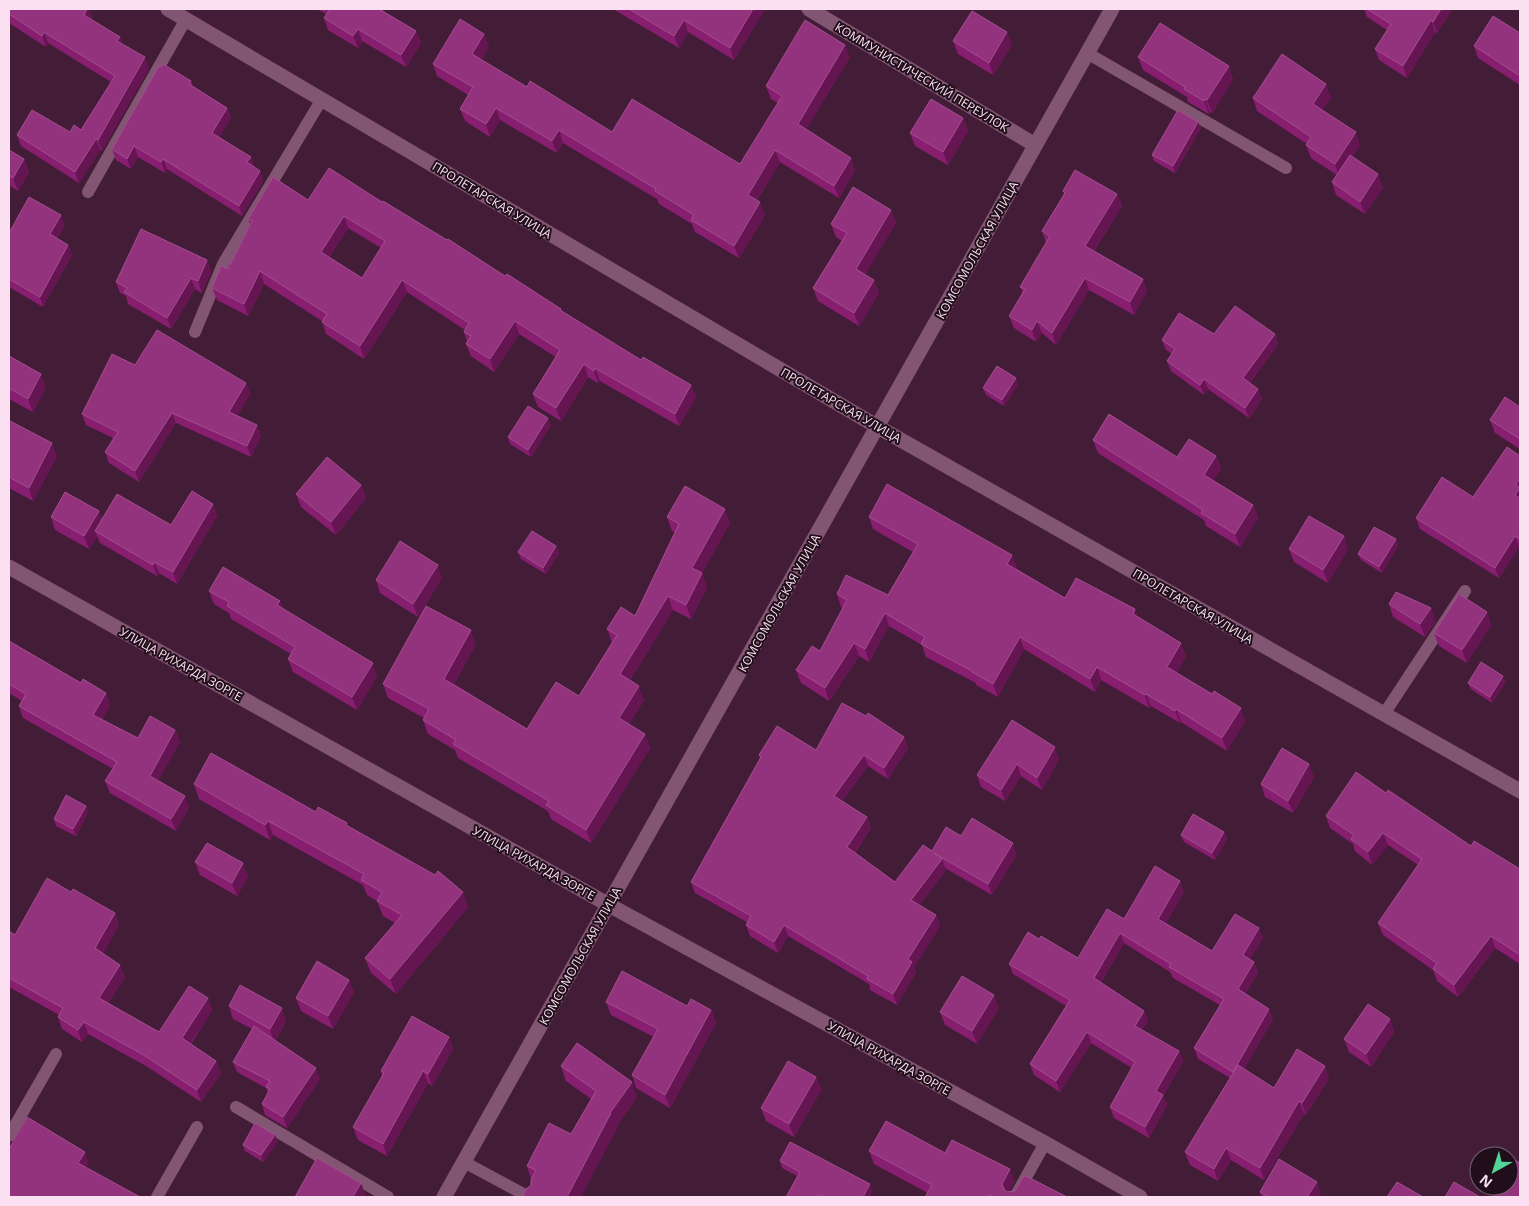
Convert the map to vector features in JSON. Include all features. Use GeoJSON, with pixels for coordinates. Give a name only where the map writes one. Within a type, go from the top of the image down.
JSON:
{"type":"FeatureCollection","features":[{"type":"Feature","properties":{"kind":"street","name":"ПРОЛЕТАРСКАЯ УЛИЦА"},"geometry":{"type":"LineString","coordinates":[[168,9],[878,428],[1520,791]]}},
{"type":"Feature","properties":{"kind":"street","name":"КОММУНИСТИЧЕСКИЙ ПЕРЕУЛОК"},"geometry":{"type":"LineString","coordinates":[[809,9],[1035,145]]}},
{"type":"Feature","properties":{"kind":"street","name":"КОМСОМОЛЬСКАЯ УЛИЦА"},"geometry":{"type":"LineString","coordinates":[[444,1197],[1112,9]]}},
{"type":"Feature","properties":{"kind":"street","name":"УЛИЦА РИХАРДА ЗОРГЕ"},"geometry":{"type":"LineString","coordinates":[[9,567],[609,905],[1045,1143],[1140,1197]]}},
{"type":"Feature","properties":{"kind":"lane"},"geometry":{"type":"LineString","coordinates":[[88,192],[186,19]]}},
{"type":"Feature","properties":{"kind":"lane"},"geometry":{"type":"LineString","coordinates":[[1087,53],[1286,168]]}},
{"type":"Feature","properties":{"kind":"lane"},"geometry":{"type":"LineString","coordinates":[[195,332],[223,264],[322,99]]}},
{"type":"Feature","properties":{"kind":"lane"},"geometry":{"type":"LineString","coordinates":[[1384,714],[1465,591]]}},
{"type":"Feature","properties":{"kind":"lane"},"geometry":{"type":"LineString","coordinates":[[9,1136],[56,1054]]}},
{"type":"Feature","properties":{"kind":"lane"},"geometry":{"type":"LineString","coordinates":[[236,1107],[388,1197]]}},
{"type":"Feature","properties":{"kind":"lane"},"geometry":{"type":"LineString","coordinates":[[157,1197],[197,1126]]}},
{"type":"Feature","properties":{"kind":"lane"},"geometry":{"type":"LineString","coordinates":[[1015,1197],[1045,1143]]}},
{"type":"Feature","properties":{"kind":"lane"},"geometry":{"type":"LineString","coordinates":[[464,1162],[530,1197]]}},
{"type":"Feature","properties":{"kind":"building"},"geometry":{"type":"Polygon","coordinates":[[[9,9],[87,9],[84,15],[120,37],[117,41],[145,57],[98,140],[96,139],[75,172],[17,135],[32,110],[70,132],[74,125],[81,130],[115,76],[44,32],[42,36],[9,14],[9,9]]]}},
{"type":"Feature","properties":{"kind":"building"},"geometry":{"type":"Polygon","coordinates":[[[330,9],[379,9],[416,31],[401,55],[358,29],[353,36],[324,18],[330,9]]]}},
{"type":"Feature","properties":{"kind":"building"},"geometry":{"type":"Polygon","coordinates":[[[629,9],[753,9],[730,48],[684,20],[674,36],[629,9]]]}},
{"type":"Feature","properties":{"kind":"building"},"geometry":{"type":"Polygon","coordinates":[[[1367,9],[1441,9],[1433,22],[1431,20],[1403,66],[1375,49],[1391,24],[1367,9]]]}},
{"type":"Feature","properties":{"kind":"building"},"geometry":{"type":"Polygon","coordinates":[[[972,11],[1007,32],[989,63],[953,41],[972,11]]]}},
{"type":"Feature","properties":{"kind":"building"},"geometry":{"type":"Polygon","coordinates":[[[1493,16],[1520,33],[1520,76],[1474,46],[1493,16]]]}},
{"type":"Feature","properties":{"kind":"building"},"geometry":{"type":"Polygon","coordinates":[[[460,19],[484,34],[472,54],[527,87],[530,81],[612,132],[632,99],[740,164],[782,96],[766,86],[805,20],[845,45],[798,124],[851,158],[834,186],[775,150],[748,195],[760,202],[734,246],[691,220],[694,215],[655,191],[656,189],[559,130],[552,141],[496,108],[486,124],[460,109],[473,87],[433,64],[460,19]]]}},
{"type":"Feature","properties":{"kind":"building"},"geometry":{"type":"Polygon","coordinates":[[[1160,23],[1229,66],[1207,100],[1205,99],[1204,101],[1184,89],[1185,87],[1138,57],[1160,23]]]}},
{"type":"Feature","properties":{"kind":"building"},"geometry":{"type":"Polygon","coordinates":[[[1282,54],[1326,84],[1313,104],[1356,132],[1335,164],[1306,145],[1311,137],[1253,98],[1282,54]]]}},
{"type":"Feature","properties":{"kind":"building"},"geometry":{"type":"Polygon","coordinates":[[[163,64],[191,81],[189,84],[227,108],[212,133],[251,157],[247,162],[260,171],[239,206],[163,159],[161,162],[134,146],[127,159],[112,149],[159,66],[161,67],[163,64]]]}},
{"type":"Feature","properties":{"kind":"building"},"geometry":{"type":"Polygon","coordinates":[[[931,99],[963,118],[943,152],[910,133],[931,99]]]}},
{"type":"Feature","properties":{"kind":"building"},"geometry":{"type":"Polygon","coordinates":[[[1178,110],[1198,122],[1173,166],[1152,155],[1178,110]]]}},
{"type":"Feature","properties":{"kind":"building"},"geometry":{"type":"Polygon","coordinates":[[[9,150],[24,159],[13,178],[9,175],[9,150]]]}},
{"type":"Feature","properties":{"kind":"building"},"geometry":{"type":"Polygon","coordinates":[[[1350,155],[1378,174],[1360,202],[1332,182],[1350,155]]]}},
{"type":"Feature","properties":{"kind":"building"},"geometry":{"type":"Polygon","coordinates":[[[329,168],[382,202],[448,239],[505,276],[507,274],[560,310],[641,360],[643,357],[691,385],[675,414],[595,368],[594,371],[584,364],[556,408],[533,394],[560,350],[515,321],[490,359],[466,344],[471,336],[464,332],[469,323],[402,280],[360,346],[322,322],[327,314],[260,271],[244,304],[212,288],[221,266],[228,269],[252,221],[248,219],[273,177],[308,200],[329,168]],[[344,216],[321,252],[362,278],[385,241],[344,216]]]}},
{"type":"Feature","properties":{"kind":"building"},"geometry":{"type":"Polygon","coordinates":[[[1075,170],[1117,194],[1085,246],[1143,279],[1130,302],[1085,278],[1052,333],[1037,321],[1032,330],[1009,316],[1025,289],[1020,287],[1050,236],[1042,231],[1065,193],[1063,191],[1075,170]]]}},
{"type":"Feature","properties":{"kind":"building"},"geometry":{"type":"Polygon","coordinates":[[[853,187],[891,210],[856,269],[874,280],[854,313],[813,288],[847,233],[831,224],[853,187]]]}},
{"type":"Feature","properties":{"kind":"building"},"geometry":{"type":"Polygon","coordinates":[[[29,197],[61,215],[50,234],[68,245],[40,297],[9,279],[9,233],[29,197]]]}},
{"type":"Feature","properties":{"kind":"building"},"geometry":{"type":"Polygon","coordinates":[[[141,229],[207,260],[198,281],[191,278],[167,318],[124,292],[127,288],[116,282],[141,229]]]}},
{"type":"Feature","properties":{"kind":"building"},"geometry":{"type":"Polygon","coordinates":[[[1235,306],[1275,334],[1243,378],[1258,389],[1245,408],[1204,379],[1200,385],[1167,361],[1175,349],[1162,340],[1179,313],[1214,334],[1235,306]]]}},
{"type":"Feature","properties":{"kind":"building"},"geometry":{"type":"Polygon","coordinates":[[[157,330],[246,383],[229,412],[257,425],[247,446],[172,413],[135,471],[105,452],[118,432],[82,414],[112,354],[135,365],[157,330]]]}},
{"type":"Feature","properties":{"kind":"building"},"geometry":{"type":"Polygon","coordinates":[[[9,356],[41,374],[28,399],[9,388],[9,356]]]}},
{"type":"Feature","properties":{"kind":"building"},"geometry":{"type":"Polygon","coordinates":[[[997,366],[1016,378],[1002,400],[983,388],[997,366]]]}},
{"type":"Feature","properties":{"kind":"building"},"geometry":{"type":"Polygon","coordinates":[[[1505,397],[1520,407],[1520,439],[1490,420],[1505,397]]]}},
{"type":"Feature","properties":{"kind":"building"},"geometry":{"type":"Polygon","coordinates":[[[528,406],[548,418],[528,450],[508,437],[528,406]]]}},
{"type":"Feature","properties":{"kind":"building"},"geometry":{"type":"Polygon","coordinates":[[[1109,414],[1177,457],[1189,439],[1216,456],[1204,475],[1253,505],[1235,534],[1201,513],[1203,510],[1093,440],[1109,414]]]}},
{"type":"Feature","properties":{"kind":"building"},"geometry":{"type":"Polygon","coordinates":[[[10,421],[52,443],[29,488],[9,477],[10,421]]]}},
{"type":"Feature","properties":{"kind":"building"},"geometry":{"type":"Polygon","coordinates":[[[1507,447],[1520,456],[1520,478],[1516,485],[1520,488],[1515,495],[1520,498],[1520,539],[1515,536],[1495,568],[1416,518],[1442,477],[1473,497],[1507,447]]]}},
{"type":"Feature","properties":{"kind":"building"},"geometry":{"type":"Polygon","coordinates":[[[327,457],[361,485],[331,522],[296,494],[327,457]]]}},
{"type":"Feature","properties":{"kind":"building"},"geometry":{"type":"Polygon","coordinates":[[[887,484],[1012,555],[1007,564],[1065,598],[1076,578],[1135,609],[1133,614],[1181,643],[1167,667],[1212,694],[1214,691],[1241,708],[1222,738],[1176,709],[1175,711],[1097,667],[1090,679],[1020,637],[993,684],[921,644],[925,637],[885,613],[865,649],[854,643],[825,688],[796,670],[812,646],[820,651],[847,600],[837,594],[846,575],[888,595],[918,544],[869,517],[887,484]]]}},
{"type":"Feature","properties":{"kind":"building"},"geometry":{"type":"Polygon","coordinates":[[[685,486],[725,509],[692,568],[702,573],[686,605],[668,596],[620,674],[639,686],[619,718],[645,734],[586,830],[546,805],[549,801],[453,744],[456,740],[423,720],[429,709],[383,684],[426,606],[471,630],[444,679],[527,729],[556,682],[579,696],[617,635],[607,629],[621,607],[635,616],[679,524],[667,517],[685,486]]]}},
{"type":"Feature","properties":{"kind":"building"},"geometry":{"type":"Polygon","coordinates":[[[192,491],[213,504],[173,572],[154,562],[153,565],[95,531],[117,494],[171,525],[192,491]]]}},
{"type":"Feature","properties":{"kind":"building"},"geometry":{"type":"Polygon","coordinates":[[[65,492],[99,511],[84,536],[51,517],[65,492]]]}},
{"type":"Feature","properties":{"kind":"building"},"geometry":{"type":"Polygon","coordinates":[[[1309,516],[1344,536],[1323,570],[1289,549],[1309,516]]]}},
{"type":"Feature","properties":{"kind":"building"},"geometry":{"type":"Polygon","coordinates":[[[1374,527],[1396,539],[1379,567],[1358,554],[1374,527]]]}},
{"type":"Feature","properties":{"kind":"building"},"geometry":{"type":"Polygon","coordinates":[[[532,531],[556,546],[543,568],[518,552],[532,531]]]}},
{"type":"Feature","properties":{"kind":"building"},"geometry":{"type":"Polygon","coordinates":[[[400,541],[438,565],[413,604],[376,580],[400,541]]]}},
{"type":"Feature","properties":{"kind":"building"},"geometry":{"type":"Polygon","coordinates":[[[223,567],[280,601],[277,605],[373,663],[352,697],[288,659],[295,647],[227,606],[229,602],[209,591],[223,567]]]}},
{"type":"Feature","properties":{"kind":"building"},"geometry":{"type":"Polygon","coordinates":[[[1396,592],[1431,608],[1420,624],[1389,604],[1396,592]]]}},
{"type":"Feature","properties":{"kind":"building"},"geometry":{"type":"Polygon","coordinates":[[[1459,594],[1487,612],[1462,650],[1434,633],[1459,594]]]}},
{"type":"Feature","properties":{"kind":"building"},"geometry":{"type":"Polygon","coordinates":[[[9,641],[81,683],[83,679],[106,693],[93,715],[138,738],[150,716],[175,730],[150,776],[185,796],[171,819],[105,781],[117,762],[19,706],[26,694],[9,684],[9,641]]]}},
{"type":"Feature","properties":{"kind":"building"},"geometry":{"type":"Polygon","coordinates":[[[1481,662],[1503,676],[1490,697],[1468,683],[1481,662]]]}},
{"type":"Feature","properties":{"kind":"building"},"geometry":{"type":"Polygon","coordinates":[[[842,703],[866,716],[868,713],[904,737],[884,768],[864,755],[834,796],[867,817],[847,847],[895,882],[923,845],[932,851],[946,827],[961,836],[972,818],[1013,843],[988,884],[934,853],[942,859],[911,900],[936,915],[908,959],[912,962],[893,994],[867,979],[868,976],[784,925],[774,942],[746,925],[751,916],[691,882],[761,757],[759,755],[777,726],[816,750],[842,703]]]}},
{"type":"Feature","properties":{"kind":"building"},"geometry":{"type":"Polygon","coordinates":[[[1012,720],[1055,747],[1037,778],[1017,764],[1001,790],[977,775],[1012,720]]]}},
{"type":"Feature","properties":{"kind":"building"},"geometry":{"type":"Polygon","coordinates":[[[1282,748],[1309,764],[1288,801],[1261,784],[1282,748]]]}},
{"type":"Feature","properties":{"kind":"building"},"geometry":{"type":"Polygon","coordinates":[[[211,753],[316,812],[318,807],[435,875],[438,871],[463,892],[390,979],[365,958],[402,915],[377,901],[382,892],[361,880],[364,874],[268,821],[265,825],[194,784],[211,753]]]}},
{"type":"Feature","properties":{"kind":"building"},"geometry":{"type":"Polygon","coordinates":[[[1356,772],[1386,793],[1388,790],[1471,846],[1474,841],[1520,869],[1520,955],[1491,936],[1454,985],[1433,969],[1437,963],[1378,923],[1422,859],[1383,833],[1368,852],[1351,839],[1354,835],[1326,816],[1356,772]]]}},
{"type":"Feature","properties":{"kind":"building"},"geometry":{"type":"Polygon","coordinates":[[[66,795],[86,806],[73,829],[54,819],[66,795]]]}},
{"type":"Feature","properties":{"kind":"building"},"geometry":{"type":"Polygon","coordinates":[[[1193,814],[1224,832],[1212,853],[1181,835],[1193,814]]]}},
{"type":"Feature","properties":{"kind":"building"},"geometry":{"type":"Polygon","coordinates":[[[207,843],[243,863],[232,883],[195,862],[207,843]]]}},
{"type":"Feature","properties":{"kind":"building"},"geometry":{"type":"Polygon","coordinates":[[[1155,866],[1180,881],[1158,919],[1212,951],[1235,914],[1259,928],[1243,955],[1254,962],[1238,989],[1269,1009],[1233,1072],[1194,1048],[1224,999],[1169,967],[1171,964],[1120,933],[1094,978],[1144,1011],[1135,1026],[1179,1051],[1156,1091],[1163,1095],[1145,1127],[1110,1107],[1135,1062],[1087,1032],[1056,1081],[1030,1064],[1070,1000],[1009,964],[1028,932],[1039,939],[1041,936],[1078,958],[1107,909],[1124,919],[1155,866]]]}},
{"type":"Feature","properties":{"kind":"building"},"geometry":{"type":"Polygon","coordinates":[[[47,878],[71,892],[73,889],[115,913],[95,948],[120,965],[99,998],[159,1032],[189,986],[208,998],[182,1038],[216,1061],[197,1090],[142,1054],[84,1022],[78,1030],[58,1017],[63,1008],[9,978],[9,931],[15,935],[47,878]]]}},
{"type":"Feature","properties":{"kind":"building"},"geometry":{"type":"Polygon","coordinates":[[[317,961],[349,980],[328,1016],[296,998],[317,961]]]}},
{"type":"Feature","properties":{"kind":"building"},"geometry":{"type":"Polygon","coordinates":[[[622,971],[687,1006],[691,999],[711,1010],[665,1095],[632,1075],[658,1029],[606,1002],[622,971]]]}},
{"type":"Feature","properties":{"kind":"building"},"geometry":{"type":"Polygon","coordinates":[[[962,976],[994,995],[972,1031],[940,1012],[962,976]]]}},
{"type":"Feature","properties":{"kind":"building"},"geometry":{"type":"Polygon","coordinates":[[[240,985],[282,1008],[270,1029],[229,1006],[240,985]]]}},
{"type":"Feature","properties":{"kind":"building"},"geometry":{"type":"Polygon","coordinates":[[[1368,1004],[1390,1019],[1366,1054],[1344,1039],[1368,1004]]]}},
{"type":"Feature","properties":{"kind":"building"},"geometry":{"type":"Polygon","coordinates":[[[412,1016],[449,1037],[428,1074],[423,1071],[383,1144],[353,1127],[384,1073],[381,1071],[412,1016]]]}},
{"type":"Feature","properties":{"kind":"building"},"geometry":{"type":"Polygon","coordinates":[[[254,1026],[316,1068],[283,1117],[262,1104],[270,1089],[266,1087],[270,1081],[233,1062],[254,1026]]]}},
{"type":"Feature","properties":{"kind":"building"},"geometry":{"type":"Polygon","coordinates":[[[577,1043],[632,1082],[610,1113],[567,1197],[522,1197],[526,1189],[531,1185],[531,1180],[536,1170],[527,1166],[549,1123],[571,1134],[596,1091],[561,1066],[577,1043]]]}},
{"type":"Feature","properties":{"kind":"building"},"geometry":{"type":"Polygon","coordinates":[[[1297,1049],[1325,1066],[1302,1103],[1299,1101],[1260,1168],[1226,1148],[1214,1169],[1185,1152],[1238,1065],[1274,1088],[1297,1049]]]}},
{"type":"Feature","properties":{"kind":"building"},"geometry":{"type":"Polygon","coordinates":[[[788,1061],[816,1077],[789,1124],[761,1108],[788,1061]]]}},
{"type":"Feature","properties":{"kind":"building"},"geometry":{"type":"Polygon","coordinates":[[[27,1117],[85,1152],[78,1163],[140,1197],[9,1197],[9,1149],[27,1117]]]}},
{"type":"Feature","properties":{"kind":"building"},"geometry":{"type":"Polygon","coordinates":[[[886,1121],[945,1153],[952,1140],[1010,1169],[1002,1184],[1007,1192],[1015,1191],[1024,1176],[1026,1176],[1067,1197],[993,1197],[989,1195],[988,1197],[925,1197],[932,1185],[869,1151],[886,1121]]]}},
{"type":"Feature","properties":{"kind":"building"},"geometry":{"type":"Polygon","coordinates":[[[255,1123],[275,1135],[261,1155],[243,1145],[255,1123]]]}},
{"type":"Feature","properties":{"kind":"building"},"geometry":{"type":"Polygon","coordinates":[[[790,1142],[870,1184],[863,1197],[823,1197],[818,1194],[816,1197],[786,1197],[800,1172],[780,1161],[790,1142]]]}},
{"type":"Feature","properties":{"kind":"building"},"geometry":{"type":"Polygon","coordinates":[[[317,1158],[361,1183],[353,1197],[295,1197],[317,1158]]]}},
{"type":"Feature","properties":{"kind":"building"},"geometry":{"type":"Polygon","coordinates":[[[1279,1159],[1317,1182],[1307,1197],[1269,1197],[1260,1192],[1279,1159]]]}},
{"type":"Feature","properties":{"kind":"building"},"geometry":{"type":"Polygon","coordinates":[[[1520,1163],[1520,1197],[1493,1197],[1519,1196],[1520,1163]]]}},
{"type":"Feature","properties":{"kind":"building"},"geometry":{"type":"Polygon","coordinates":[[[1397,1182],[1423,1197],[1387,1197],[1397,1182]]]}},
{"type":"Feature","properties":{"kind":"building"},"geometry":{"type":"Polygon","coordinates":[[[1454,1182],[1469,1191],[1469,1196],[1480,1197],[1445,1197],[1454,1182]]]}}]}
